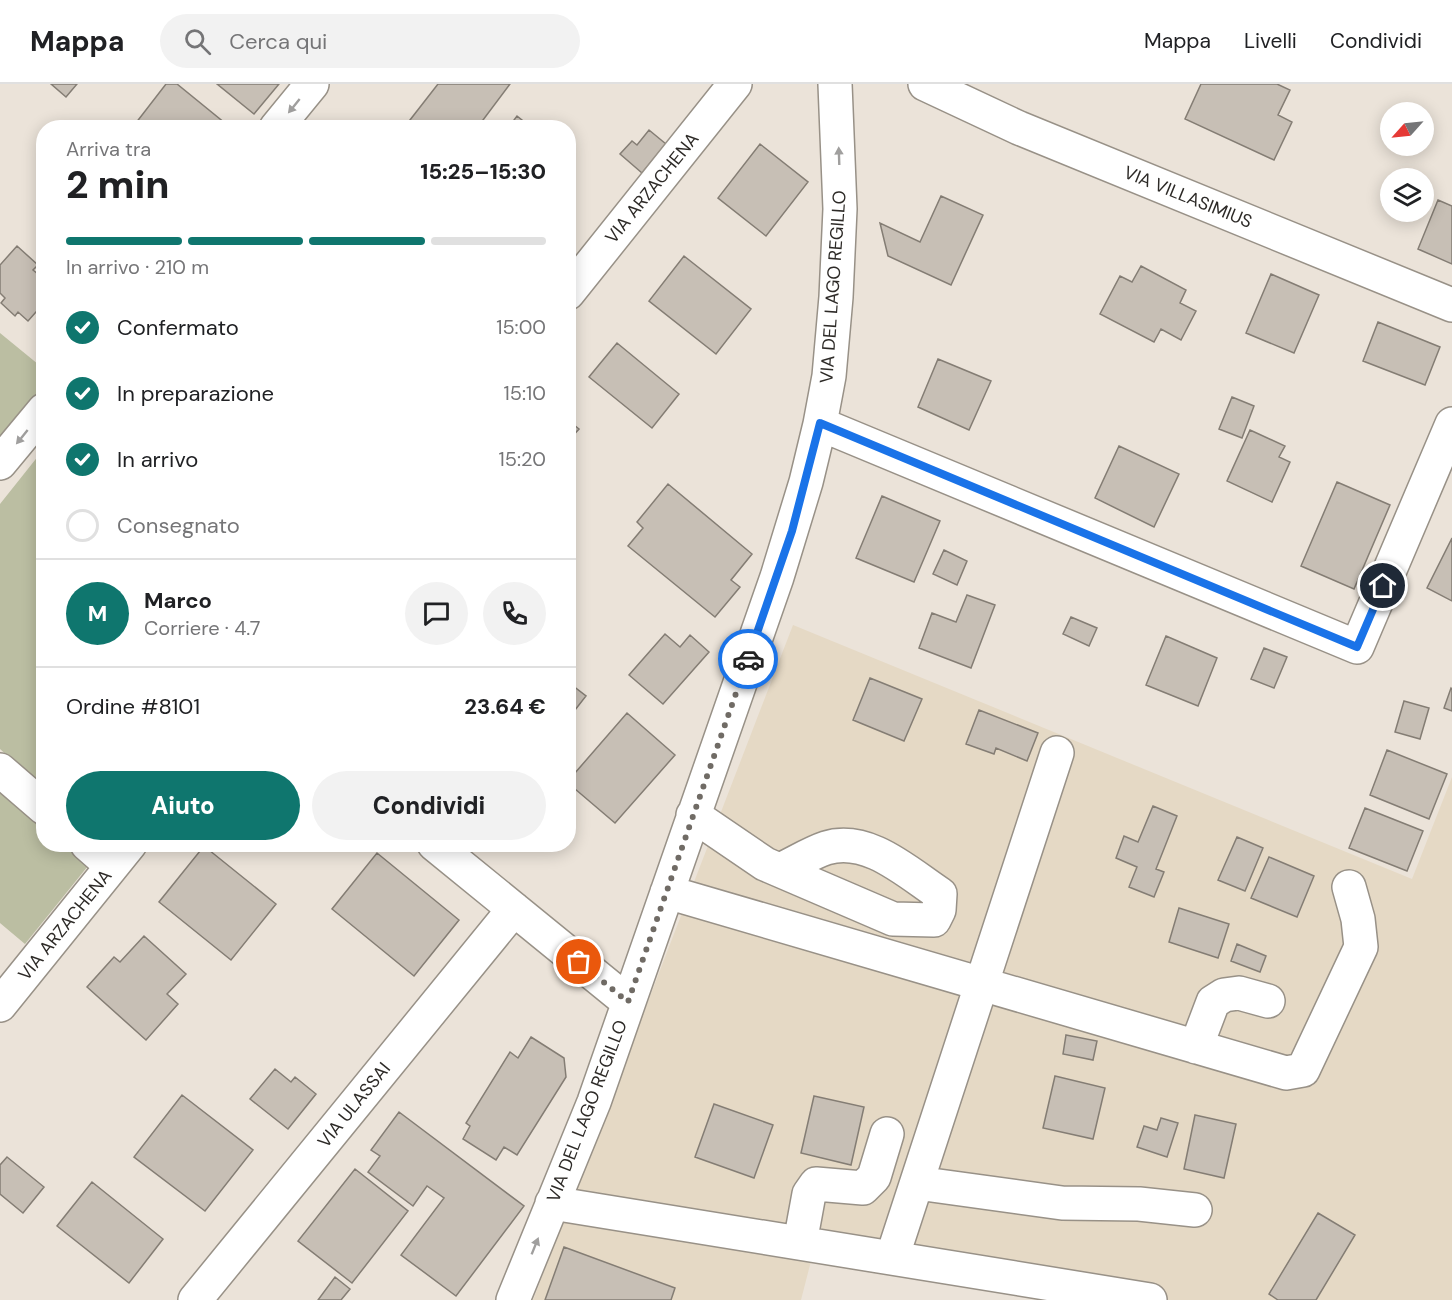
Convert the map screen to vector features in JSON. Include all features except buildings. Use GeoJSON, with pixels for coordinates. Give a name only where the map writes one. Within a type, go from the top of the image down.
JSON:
{"type":"FeatureCollection","features":[{"type":"Feature","properties":{"kind":"street"},"geometry":{"type":"LineString","coordinates":[[283,120],[312,84]]}},
{"type":"Feature","properties":{"kind":"street","name":"VIA ARZACHENA"},"geometry":{"type":"LineString","coordinates":[[576,283],[735,84]]}},
{"type":"Feature","properties":{"kind":"street","name":"VIA DEL LAGO REGILLO"},"geometry":{"type":"LineString","coordinates":[[513,1300],[594,1101],[792,531],[820,423],[832,351],[838,258],[839,156],[835,84]]}},
{"type":"Feature","properties":{"kind":"street","name":"VIA VILLASIMIUS"},"geometry":{"type":"LineString","coordinates":[[925,84],[1019,128],[1452,304]]}},
{"type":"Feature","properties":{"kind":"street"},"geometry":{"type":"LineString","coordinates":[[0,463],[36,420]]}},
{"type":"Feature","properties":{"kind":"street"},"geometry":{"type":"LineString","coordinates":[[820,423],[1357,647],[1452,424]]}},
{"type":"Feature","properties":{"kind":"street"},"geometry":{"type":"LineString","coordinates":[[892,1258],[1057,753]]}},
{"type":"Feature","properties":{"kind":"street"},"geometry":{"type":"LineString","coordinates":[[0,770],[36,801]]}},
{"type":"Feature","properties":{"kind":"street"},"geometry":{"type":"LineString","coordinates":[[693,815],[765,864],[780,870]]}},
{"type":"Feature","properties":{"kind":"street"},"geometry":{"type":"LineString","coordinates":[[444,852],[628,1002]]}},
{"type":"Feature","properties":{"kind":"street","name":"VIA ARZACHENA"},"geometry":{"type":"LineString","coordinates":[[0,1005],[121,855]]}},
{"type":"Feature","properties":{"kind":"street"},"geometry":{"type":"LineString","coordinates":[[667,892],[1286,1073],[1303,1070],[1361,947],[1358,919],[1349,887]]}},
{"type":"Feature","properties":{"kind":"street","name":"VIA ULASSAI"},"geometry":{"type":"LineString","coordinates":[[195,1300],[514,909]]}},
{"type":"Feature","properties":{"kind":"street"},"geometry":{"type":"LineString","coordinates":[[1196,1047],[1213,1002],[1224,995],[1239,993],[1268,1001]]}},
{"type":"Feature","properties":{"kind":"street"},"geometry":{"type":"LineString","coordinates":[[800,1243],[810,1194],[816,1184],[863,1188],[874,1177],[887,1134]]}},
{"type":"Feature","properties":{"kind":"street"},"geometry":{"type":"LineString","coordinates":[[917,1183],[1062,1203],[1139,1204],[1195,1210]]}},
{"type":"Feature","properties":{"kind":"street"},"geometry":{"type":"LineString","coordinates":[[552,1203],[1150,1300]]}},
{"type":"Feature","properties":{"kind":"shaded area"},"geometry":{"type":"Polygon","coordinates":[[[793,625],[1412,879],[1452,777],[1452,1300],[1056,1300],[811,1261],[801,1300],[533,1300],[793,625]]]}},
{"type":"Feature","properties":{"kind":"green space"},"geometry":{"type":"Polygon","coordinates":[[[0,333],[36,362],[36,398],[0,447],[0,333]]]}},
{"type":"Feature","properties":{"kind":"green space"},"geometry":{"type":"Polygon","coordinates":[[[36,459],[36,782],[0,749],[0,504],[36,459]]]}},
{"type":"Feature","properties":{"kind":"green space"},"geometry":{"type":"Polygon","coordinates":[[[0,787],[36,816],[36,852],[80,852],[92,861],[25,944],[0,923],[0,787]]]}},
{"type":"Feature","properties":{"kind":"way so far"},"geometry":{"type":"LineString","coordinates":[[579,962],[628,1002],[748,659]]}},
{"type":"Feature","properties":{"kind":"route"},"geometry":{"type":"LineString","coordinates":[[748,659],[792,531],[820,423],[1357,647],[1383,586]]}}]}
